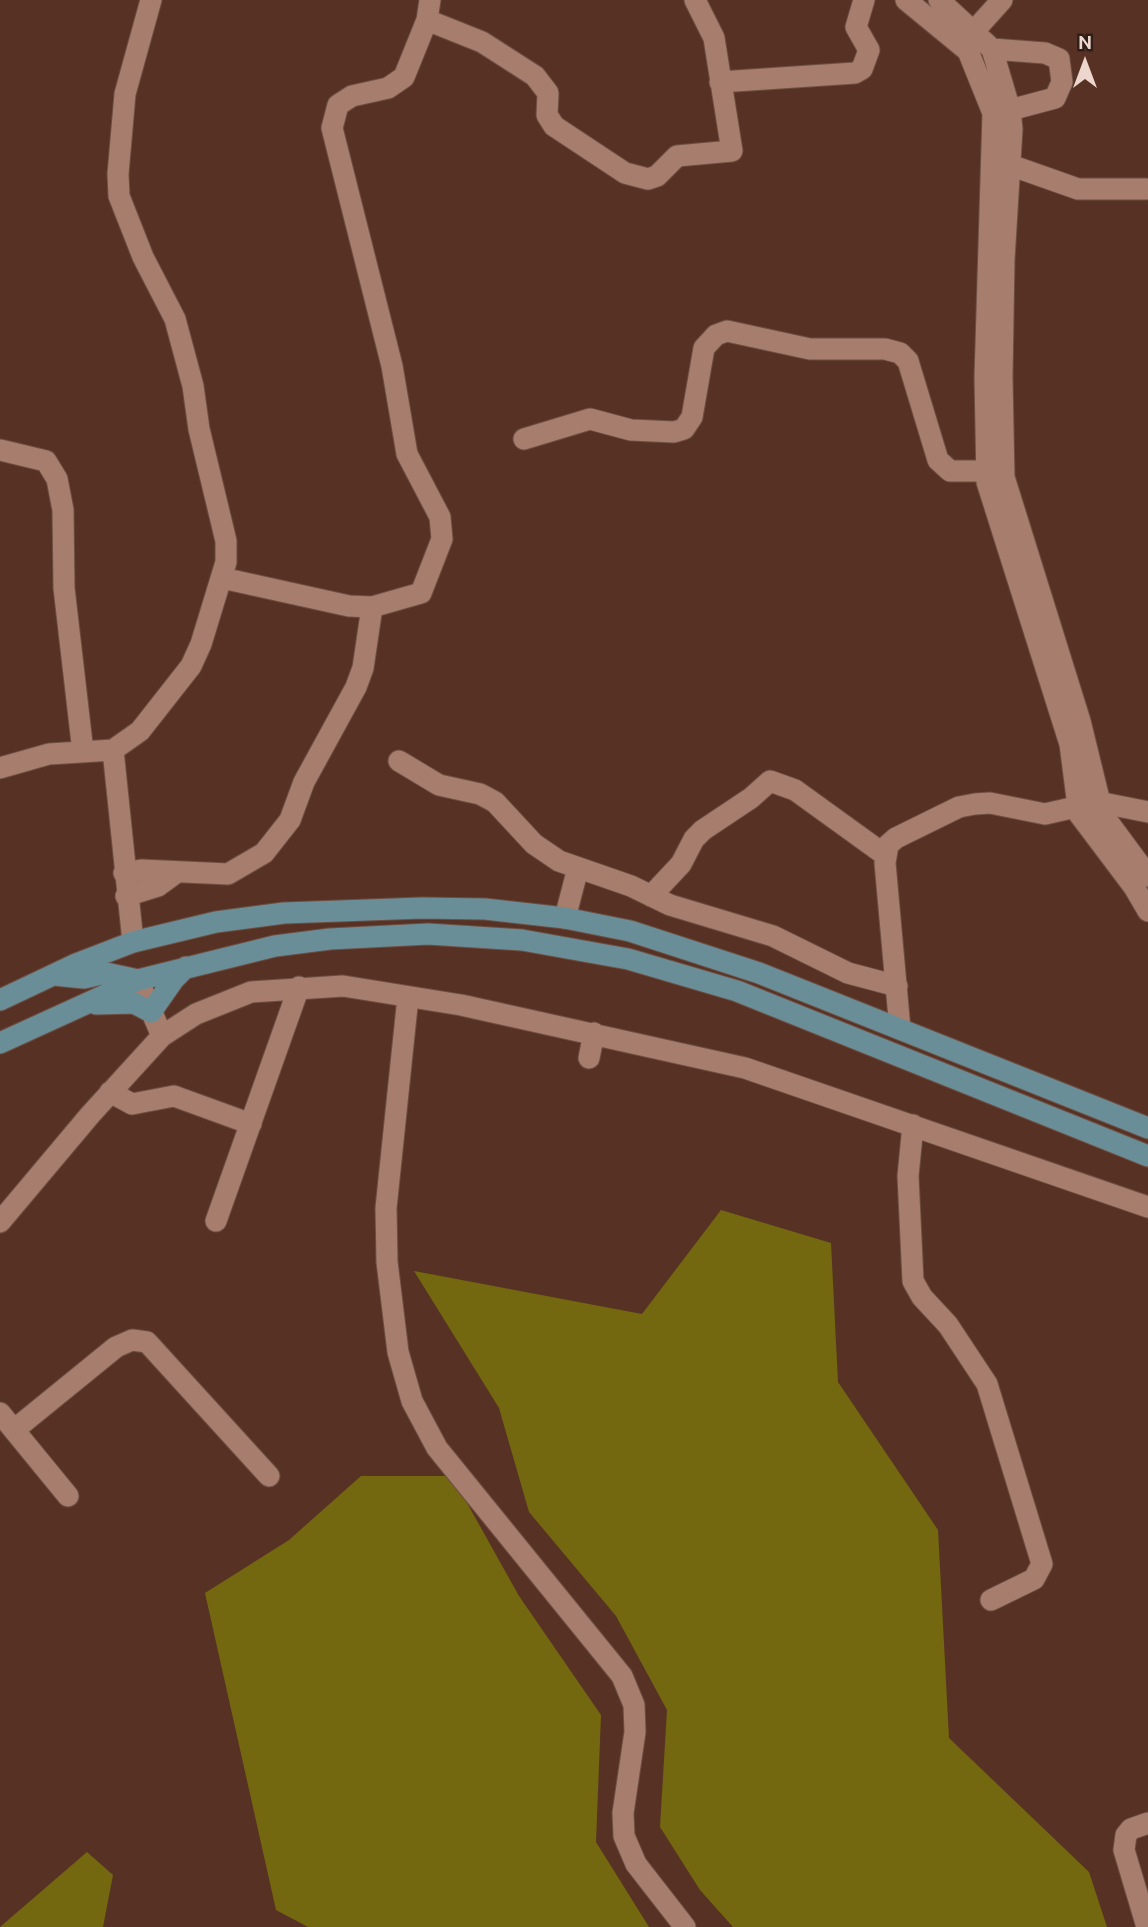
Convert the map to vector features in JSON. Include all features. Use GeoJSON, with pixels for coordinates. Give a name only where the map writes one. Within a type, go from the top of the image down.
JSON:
{"type":"FeatureCollection","features":[{"type":"Feature","properties":{"kind":"main road"},"geometry":{"type":"LineString","coordinates":[[0,1000],[52,974],[133,942],[216,922],[284,914],[422,908],[485,909],[565,918],[630,931],[675,944],[900,1029],[1148,1128]]}},
{"type":"Feature","properties":{"kind":"main road"},"geometry":{"type":"LineString","coordinates":[[0,1043],[138,980],[275,946],[330,939],[476,936],[572,947],[628,959],[737,991],[1148,1156]]}},
{"type":"Feature","properties":{"kind":"main road"},"geometry":{"type":"LineString","coordinates":[[79,1005],[134,1003],[152,1012],[174,978],[188,966]]}},
{"type":"Feature","properties":{"kind":"main road"},"geometry":{"type":"LineString","coordinates":[[52,974],[74,978],[106,973],[138,980]]}},
{"type":"Feature","properties":{"kind":"street"},"geometry":{"type":"LineString","coordinates":[[0,768],[49,754],[113,750],[141,731],[191,666],[222,578],[226,541],[199,429],[194,386],[175,320],[143,257],[119,196],[118,174],[125,94],[151,0]]}},
{"type":"Feature","properties":{"kind":"street"},"geometry":{"type":"LineString","coordinates":[[222,578],[349,606],[372,607],[421,593],[442,539],[442,527],[407,454],[387,345],[355,230],[332,128],[338,105],[352,96],[388,88],[404,77],[428,10],[535,76],[548,93],[547,115],[550,121],[636,177],[648,179],[657,176],[677,156],[732,151],[714,38],[695,0]]}},
{"type":"Feature","properties":{"kind":"street"},"geometry":{"type":"LineString","coordinates":[[720,82],[855,73],[862,69],[869,50],[856,27],[864,0]]}},
{"type":"Feature","properties":{"kind":"street"},"geometry":{"type":"LineString","coordinates":[[906,0],[968,51],[993,113],[995,130],[986,286],[985,471],[1067,735],[1076,805],[1085,825],[1134,887],[1148,911]]}},
{"type":"Feature","properties":{"kind":"street"},"geometry":{"type":"LineString","coordinates":[[939,0],[975,30],[992,49],[1010,110],[1004,273],[1004,477],[1080,721],[1098,802],[1116,836],[1148,876]]}},
{"type":"Feature","properties":{"kind":"street"},"geometry":{"type":"LineString","coordinates":[[975,30],[1002,0]]}},
{"type":"Feature","properties":{"kind":"street"},"geometry":{"type":"LineString","coordinates":[[992,49],[1045,53],[1059,59],[1062,82],[1055,98],[1010,110]]}},
{"type":"Feature","properties":{"kind":"street"},"geometry":{"type":"LineString","coordinates":[[1010,165],[1078,188],[1146,189]]}},
{"type":"Feature","properties":{"kind":"street"},"geometry":{"type":"LineString","coordinates":[[524,439],[590,419],[631,430],[674,432],[684,429],[692,418],[704,348],[716,335],[727,331],[810,349],[885,349],[900,353],[908,361],[938,460],[950,471],[985,471]]}},
{"type":"Feature","properties":{"kind":"street"},"geometry":{"type":"LineString","coordinates":[[0,450],[46,461],[57,479],[63,510],[64,588],[83,752]]}},
{"type":"Feature","properties":{"kind":"street"},"geometry":{"type":"LineString","coordinates":[[124,873],[141,870],[228,874],[264,853],[282,833],[304,782],[356,687],[363,668],[372,607]]}},
{"type":"Feature","properties":{"kind":"street"},"geometry":{"type":"LineString","coordinates":[[113,750],[126,896],[133,942]]}},
{"type":"Feature","properties":{"kind":"street"},"geometry":{"type":"LineString","coordinates":[[399,761],[439,785],[480,794],[495,802],[534,844],[559,861],[670,905],[773,936],[848,974],[897,986]]}},
{"type":"Feature","properties":{"kind":"street"},"geometry":{"type":"LineString","coordinates":[[651,896],[681,864],[694,839],[703,830],[771,781],[795,790],[885,855]]}},
{"type":"Feature","properties":{"kind":"street"},"geometry":{"type":"LineString","coordinates":[[900,1029],[885,855],[896,838],[960,807],[990,803],[1045,814],[1098,802],[1148,812]]}},
{"type":"Feature","properties":{"kind":"street"},"geometry":{"type":"LineString","coordinates":[[565,918],[578,868]]}},
{"type":"Feature","properties":{"kind":"street"},"geometry":{"type":"LineString","coordinates":[[126,896],[158,886],[177,873]]}},
{"type":"Feature","properties":{"kind":"street"},"geometry":{"type":"LineString","coordinates":[[138,980],[162,1036]]}},
{"type":"Feature","properties":{"kind":"street"},"geometry":{"type":"LineString","coordinates":[[216,1222],[299,986]]}},
{"type":"Feature","properties":{"kind":"street"},"geometry":{"type":"LineString","coordinates":[[0,1222],[110,1092],[162,1036],[197,1014],[251,992],[299,986],[343,986],[408,997],[594,1033],[745,1069],[1148,1207]]}},
{"type":"Feature","properties":{"kind":"street"},"geometry":{"type":"LineString","coordinates":[[408,997],[386,1208],[387,1262],[398,1352],[412,1401],[437,1448],[622,1676],[634,1705],[635,1732],[623,1813],[624,1836],[636,1864],[685,1927]]}},
{"type":"Feature","properties":{"kind":"street"},"geometry":{"type":"LineString","coordinates":[[589,1058],[594,1033]]}},
{"type":"Feature","properties":{"kind":"street"},"geometry":{"type":"LineString","coordinates":[[110,1092],[132,1104],[174,1096],[251,1124]]}},
{"type":"Feature","properties":{"kind":"street"},"geometry":{"type":"LineString","coordinates":[[913,1125],[908,1176],[913,1280],[922,1297],[955,1334],[987,1384],[1042,1564],[1034,1579],[991,1600]]}},
{"type":"Feature","properties":{"kind":"street"},"geometry":{"type":"LineString","coordinates":[[68,1496],[7,1421],[116,1347],[132,1340],[147,1342],[269,1476]]}},
{"type":"Feature","properties":{"kind":"street"},"geometry":{"type":"LineString","coordinates":[[1147,1927],[1124,1850],[1126,1835],[1131,1829],[1148,1823]]}},
{"type":"Feature","properties":{"kind":"shaded area"},"geometry":{"type":"Polygon","coordinates":[[[721,1210],[831,1243],[838,1382],[938,1530],[949,1738],[1089,1872],[1107,1927],[733,1927],[700,1890],[660,1827],[667,1710],[616,1616],[529,1512],[499,1408],[414,1271],[642,1314],[721,1210]]]}},
{"type":"Feature","properties":{"kind":"shaded area"},"geometry":{"type":"Polygon","coordinates":[[[361,1476],[452,1476],[519,1596],[601,1715],[596,1842],[649,1927],[308,1927],[276,1910],[205,1593],[289,1540],[361,1476]]]}},
{"type":"Feature","properties":{"kind":"shaded area"},"geometry":{"type":"Polygon","coordinates":[[[87,1852],[113,1875],[103,1927],[0,1927],[87,1852]]]}}]}
